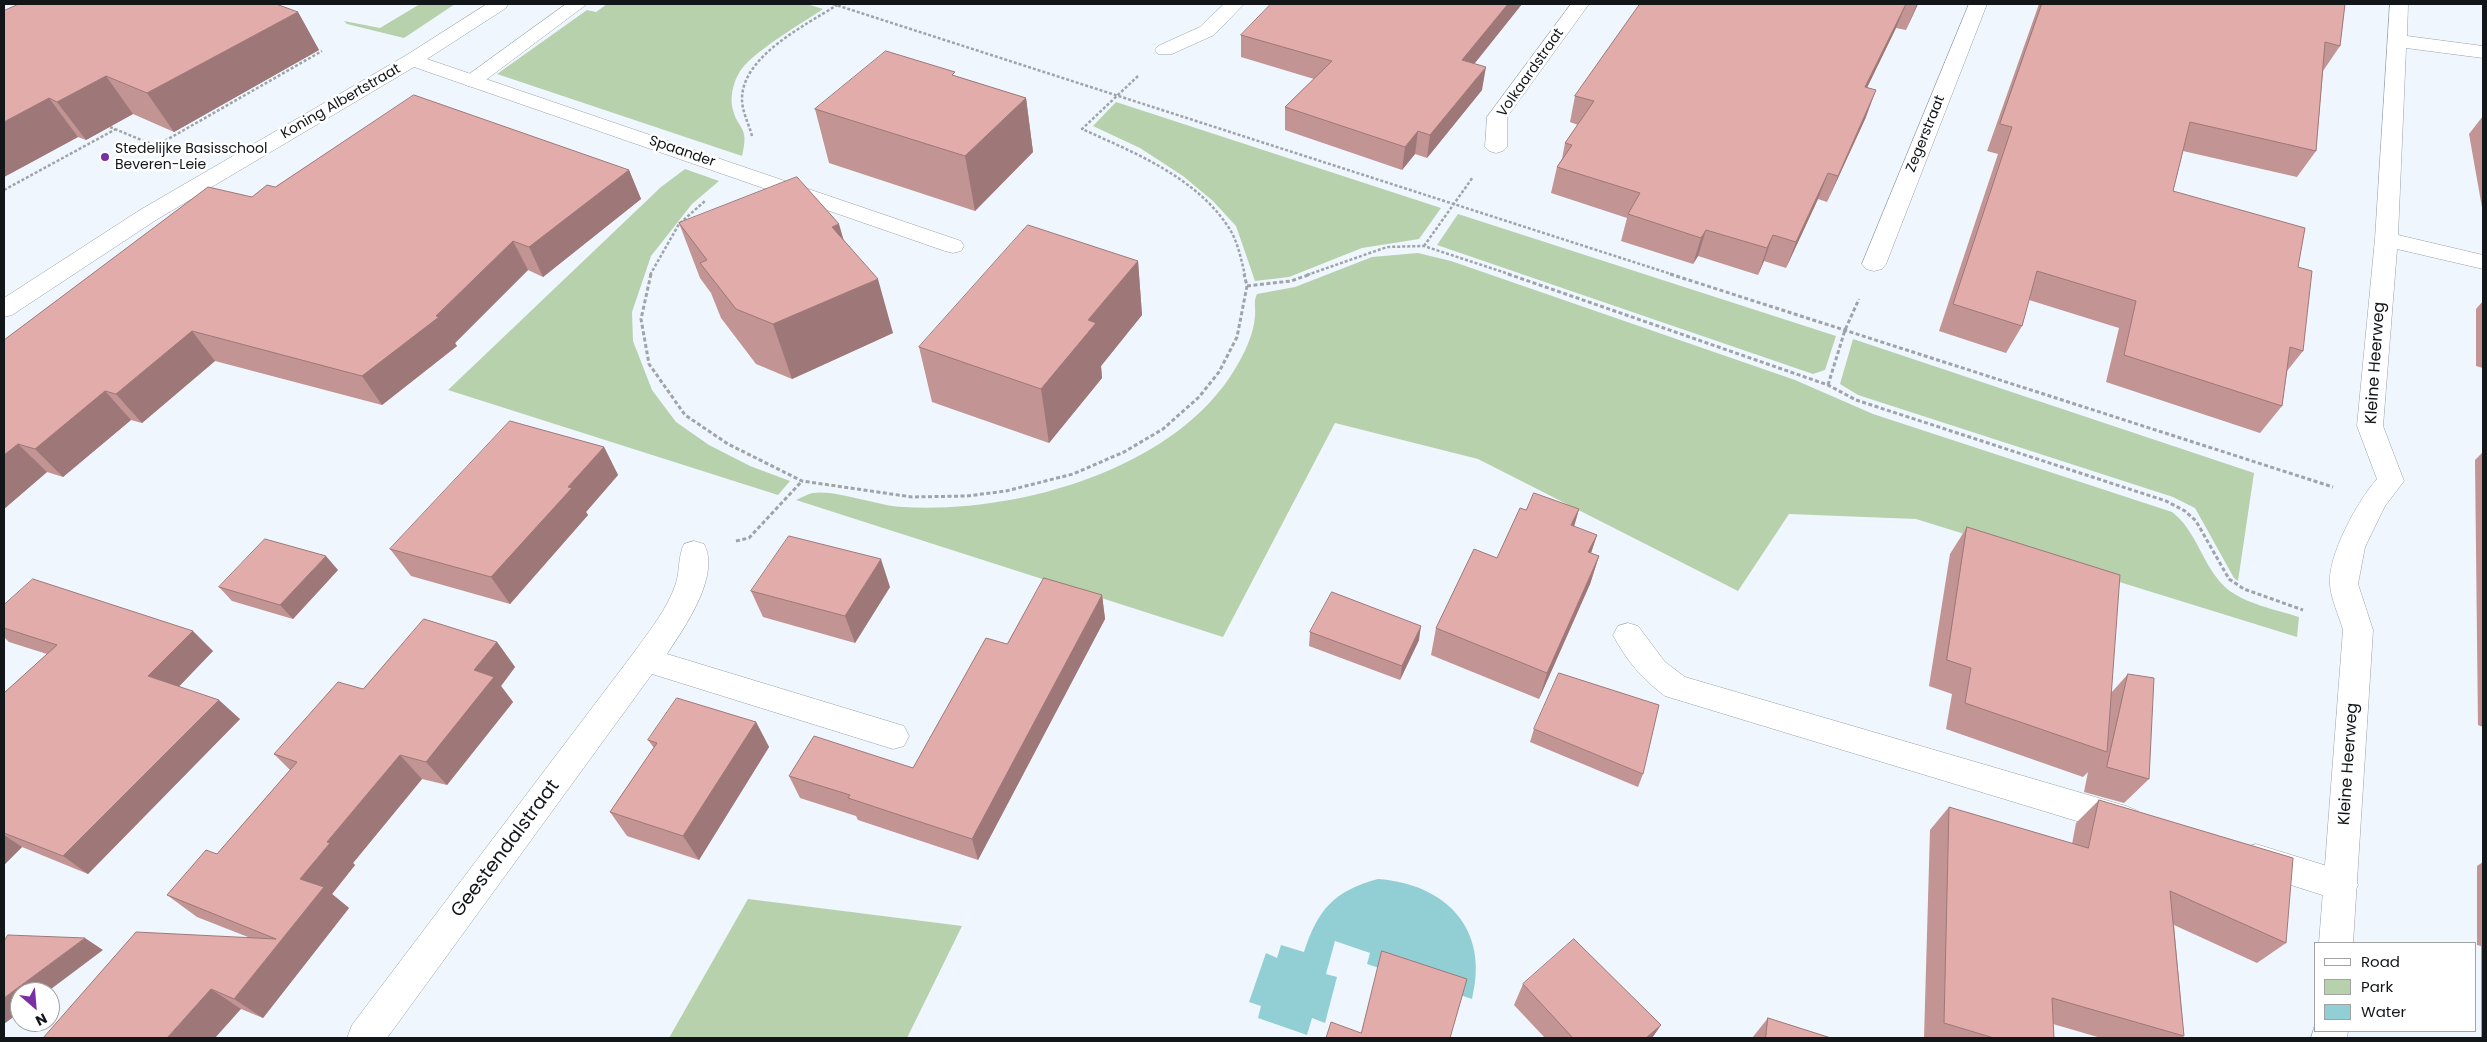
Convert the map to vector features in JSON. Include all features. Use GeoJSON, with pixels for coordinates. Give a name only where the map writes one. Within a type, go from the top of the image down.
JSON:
{"type":"FeatureCollection","features":[{"type":"Feature","properties":{"kind":"street","name":"Koning Albertstraat"},"geometry":{"type":"LineString","coordinates":[[4,309],[148,215],[412,60],[499,4]]}},
{"type":"Feature","properties":{"kind":"street"},"geometry":{"type":"LineString","coordinates":[[472,81],[578,4]]}},
{"type":"Feature","properties":{"kind":"street"},"geometry":{"type":"LineString","coordinates":[[1166,50],[1207,30],[1235,4]]}},
{"type":"Feature","properties":{"kind":"street","name":"Volkaardstraat"},"geometry":{"type":"LineString","coordinates":[[1496,147],[1497,117],[1580,4]]}},
{"type":"Feature","properties":{"kind":"street","name":"Zegerstraat"},"geometry":{"type":"LineString","coordinates":[[1874,264],[1978,4]]}},
{"type":"Feature","properties":{"kind":"street","name":"Kleine Heerweg"},"geometry":{"type":"LineString","coordinates":[[2336,942],[2358,630],[2344,584],[2351,547],[2374,500],[2391,481],[2370,426],[2386,239],[2399,4]]}},
{"type":"Feature","properties":{"kind":"street"},"geometry":{"type":"LineString","coordinates":[[2398,41],[2483,52]]}},
{"type":"Feature","properties":{"kind":"street","name":"Spaander"},"geometry":{"type":"LineString","coordinates":[[412,60],[953,246]]}},
{"type":"Feature","properties":{"kind":"street"},"geometry":{"type":"LineString","coordinates":[[2386,239],[2483,262]]}},
{"type":"Feature","properties":{"kind":"street","name":"Geestendalstraat"},"geometry":{"type":"LineString","coordinates":[[365,1038],[646,660],[681,608],[689,592],[693,578],[694,552]]}},
{"type":"Feature","properties":{"kind":"street"},"geometry":{"type":"LineString","coordinates":[[1628,635],[1654,671],[1676,687],[2151,828]]}},
{"type":"Feature","properties":{"kind":"street"},"geometry":{"type":"LineString","coordinates":[[646,660],[893,736]]}},
{"type":"Feature","properties":{"kind":"street"},"geometry":{"type":"LineString","coordinates":[[2227,851],[2341,885]]}},
{"type":"Feature","properties":{"kind":"path"},"geometry":{"type":"LineString","coordinates":[[833,4],[2374,500]]}},
{"type":"Feature","properties":{"kind":"path"},"geometry":{"type":"LineString","coordinates":[[839,5],[767,53],[750,70],[742,96],[744,115],[750,127],[753,141],[750,155],[739,172],[679,224],[651,272],[641,319],[649,364],[685,415],[728,444],[802,481],[912,498],[967,496],[1006,491],[1072,474],[1124,452],[1164,429],[1199,397],[1219,372],[1237,337],[1247,286],[1240,249],[1230,229],[1210,203],[1153,161],[1082,129],[1116,95]]}},
{"type":"Feature","properties":{"kind":"path"},"geometry":{"type":"LineString","coordinates":[[110,127],[156,146],[322,51]]}},
{"type":"Feature","properties":{"kind":"path"},"geometry":{"type":"LineString","coordinates":[[4,190],[117,129]]}},
{"type":"Feature","properties":{"kind":"path"},"geometry":{"type":"LineString","coordinates":[[1424,246],[1453,203]]}},
{"type":"Feature","properties":{"kind":"path"},"geometry":{"type":"LineString","coordinates":[[1247,286],[1291,281],[1366,252],[1387,247],[1424,246],[1828,385],[1856,400],[2166,501],[2185,511],[2196,521],[2229,579],[2244,589],[2358,630]]}},
{"type":"Feature","properties":{"kind":"path"},"geometry":{"type":"LineString","coordinates":[[1828,385],[1845,330],[1874,264]]}},
{"type":"Feature","properties":{"kind":"path"},"geometry":{"type":"LineString","coordinates":[[694,552],[749,538],[802,481]]}},
{"type":"Feature","properties":{"kind":"green space"},"geometry":{"type":"Polygon","coordinates":[[[420,4],[455,4],[404,38],[347,24],[344,21],[380,28],[420,4]]]}},
{"type":"Feature","properties":{"kind":"green space"},"geometry":{"type":"Polygon","coordinates":[[[607,4],[807,4],[823,9],[760,51],[744,66],[738,75],[733,90],[732,106],[745,138],[742,156],[497,74],[587,10],[596,12],[607,4]]]}},
{"type":"Feature","properties":{"kind":"green space"},"geometry":{"type":"Polygon","coordinates":[[[1116,102],[1441,208],[1419,239],[1362,248],[1289,277],[1255,281],[1236,226],[1213,201],[1183,176],[1140,148],[1093,126],[1116,102]]]}},
{"type":"Feature","properties":{"kind":"green space"},"geometry":{"type":"Polygon","coordinates":[[[685,169],[719,181],[692,204],[651,256],[632,312],[633,341],[652,390],[676,422],[709,445],[750,466],[790,481],[778,495],[448,390],[661,187],[685,169]]]}},
{"type":"Feature","properties":{"kind":"green space"},"geometry":{"type":"Polygon","coordinates":[[[1458,214],[1836,336],[1825,370],[1813,374],[1437,245],[1458,214]]]}},
{"type":"Feature","properties":{"kind":"green space"},"geometry":{"type":"Polygon","coordinates":[[[1418,253],[1451,261],[1795,380],[1873,414],[2172,512],[2188,529],[2217,578],[2232,593],[2250,602],[2299,617],[2297,637],[1916,519],[1789,514],[1738,591],[1478,459],[1335,423],[1223,637],[796,500],[822,492],[893,506],[947,507],[993,503],[1041,493],[1088,479],[1132,459],[1173,435],[1208,405],[1235,369],[1251,337],[1257,294],[1295,287],[1372,257],[1418,253]]]}},
{"type":"Feature","properties":{"kind":"green space"},"geometry":{"type":"Polygon","coordinates":[[[1853,339],[2254,473],[2238,581],[2234,578],[2195,508],[2173,497],[1858,395],[1840,384],[1853,339]]]}},
{"type":"Feature","properties":{"kind":"green space"},"geometry":{"type":"Polygon","coordinates":[[[748,899],[962,926],[907,1038],[669,1038],[748,899]]]}},
{"type":"Feature","properties":{"kind":"water"},"geometry":{"type":"Polygon","coordinates":[[[1378,879],[1402,883],[1424,890],[1442,901],[1457,915],[1468,932],[1474,951],[1476,974],[1472,999],[1367,964],[1370,953],[1335,941],[1326,974],[1337,977],[1325,1023],[1312,1018],[1307,1035],[1258,1018],[1261,1006],[1249,1002],[1266,953],[1277,958],[1281,945],[1304,952],[1315,924],[1330,904],[1350,889],[1378,879]]]}},
{"type":"Feature","properties":{"kind":"building"},"geometry":{"type":"Polygon","coordinates":[[[19,4],[276,4],[298,12],[147,93],[106,76],[57,102],[49,98],[4,122],[4,11],[19,4]]]}},
{"type":"Feature","properties":{"kind":"building"},"geometry":{"type":"Polygon","coordinates":[[[1271,4],[1508,4],[1462,60],[1486,67],[1430,135],[1418,131],[1405,147],[1285,107],[1332,61],[1241,35],[1271,4]]]}},
{"type":"Feature","properties":{"kind":"building"},"geometry":{"type":"Polygon","coordinates":[[[1640,4],[1906,4],[1865,87],[1876,90],[1838,176],[1828,173],[1796,242],[1773,235],[1767,248],[1706,230],[1701,238],[1628,214],[1640,193],[1557,167],[1572,145],[1565,143],[1594,101],[1575,96],[1640,4]]]}},
{"type":"Feature","properties":{"kind":"building"},"geometry":{"type":"Polygon","coordinates":[[[2042,4],[2345,4],[2340,46],[2325,42],[2316,151],[2190,122],[2173,191],[2305,228],[2298,267],[2312,271],[2303,351],[2290,347],[2282,406],[2124,355],[2136,301],[2037,271],[2022,326],[1953,304],[2012,127],[2000,124],[2042,4]]]}},
{"type":"Feature","properties":{"kind":"building"},"geometry":{"type":"Polygon","coordinates":[[[886,51],[955,72],[952,75],[1026,98],[965,156],[815,109],[886,51]]]}},
{"type":"Feature","properties":{"kind":"building"},"geometry":{"type":"Polygon","coordinates":[[[414,95],[629,170],[529,247],[513,241],[436,316],[439,317],[362,376],[192,331],[116,394],[105,391],[35,449],[18,444],[4,455],[4,340],[208,187],[252,197],[267,185],[275,187],[414,95]]]}},
{"type":"Feature","properties":{"kind":"building"},"geometry":{"type":"Polygon","coordinates":[[[797,177],[839,224],[832,227],[878,279],[773,324],[736,309],[700,263],[707,260],[679,223],[797,177]]]}},
{"type":"Feature","properties":{"kind":"building"},"geometry":{"type":"Polygon","coordinates":[[[1028,225],[1138,261],[1088,320],[1096,323],[1041,389],[919,347],[1028,225]]]}},
{"type":"Feature","properties":{"kind":"building"},"geometry":{"type":"Polygon","coordinates":[[[510,421],[604,447],[568,487],[572,488],[491,577],[390,549],[510,421]]]}},
{"type":"Feature","properties":{"kind":"building"},"geometry":{"type":"Polygon","coordinates":[[[1534,493],[1579,509],[1571,525],[1597,535],[1588,552],[1599,556],[1547,673],[1436,628],[1474,549],[1497,558],[1520,508],[1526,510],[1534,493]]]}},
{"type":"Feature","properties":{"kind":"building"},"geometry":{"type":"Polygon","coordinates":[[[1967,527],[2120,575],[2107,752],[1965,703],[1971,668],[1947,660],[1967,527]]]}},
{"type":"Feature","properties":{"kind":"building"},"geometry":{"type":"Polygon","coordinates":[[[789,536],[881,559],[845,616],[751,591],[789,536]]]}},
{"type":"Feature","properties":{"kind":"building"},"geometry":{"type":"Polygon","coordinates":[[[265,539],[326,556],[280,605],[219,587],[265,539]]]}},
{"type":"Feature","properties":{"kind":"building"},"geometry":{"type":"Polygon","coordinates":[[[1044,578],[1102,595],[972,839],[848,798],[850,795],[789,776],[814,736],[913,768],[986,638],[1007,644],[1044,578]]]}},
{"type":"Feature","properties":{"kind":"building"},"geometry":{"type":"Polygon","coordinates":[[[33,579],[193,631],[148,676],[219,700],[63,856],[4,833],[4,693],[57,645],[4,628],[4,605],[33,579]]]}},
{"type":"Feature","properties":{"kind":"building"},"geometry":{"type":"Polygon","coordinates":[[[1332,592],[1421,626],[1402,666],[1310,632],[1332,592]]]}},
{"type":"Feature","properties":{"kind":"building"},"geometry":{"type":"Polygon","coordinates":[[[424,619],[497,642],[474,670],[494,677],[426,762],[400,755],[327,842],[330,843],[300,879],[324,887],[234,999],[211,989],[167,1038],[43,1038],[48,1032],[60,1032],[60,1019],[136,932],[276,939],[167,895],[206,850],[217,854],[297,762],[274,754],[338,682],[363,689],[424,619]]]}},
{"type":"Feature","properties":{"kind":"building"},"geometry":{"type":"Polygon","coordinates":[[[1559,673],[1659,705],[1643,774],[1534,729],[1559,673]]]}},
{"type":"Feature","properties":{"kind":"building"},"geometry":{"type":"Polygon","coordinates":[[[2128,674],[2154,678],[2149,779],[2107,767],[2128,674]]]}},
{"type":"Feature","properties":{"kind":"building"},"geometry":{"type":"Polygon","coordinates":[[[677,698],[756,722],[683,836],[610,812],[657,743],[648,740],[677,698]]]}},
{"type":"Feature","properties":{"kind":"building"},"geometry":{"type":"Polygon","coordinates":[[[2099,800],[2293,858],[2286,943],[2170,891],[2184,1036],[2052,998],[2054,1038],[1994,1038],[1944,1023],[1949,807],[2088,848],[2099,800]]]}},
{"type":"Feature","properties":{"kind":"building"},"geometry":{"type":"Polygon","coordinates":[[[8,935],[85,938],[26,982],[10,982],[10,994],[4,998],[4,942],[8,935]]]}},
{"type":"Feature","properties":{"kind":"building"},"geometry":{"type":"Polygon","coordinates":[[[1574,939],[1661,1025],[1646,1038],[1573,1038],[1523,984],[1574,939]]]}},
{"type":"Feature","properties":{"kind":"building"},"geometry":{"type":"Polygon","coordinates":[[[1382,951],[1467,979],[1450,1038],[1326,1038],[1331,1022],[1361,1033],[1382,951]]]}},
{"type":"Feature","properties":{"kind":"building"},"geometry":{"type":"Polygon","coordinates":[[[1768,1018],[1831,1038],[1766,1038],[1768,1018]]]}},
{"type":"Feature","properties":{"kind":"place","name":"Stedelijke Basisschool Beveren-Leie"},"geometry":{"type":"Point","coordinates":[105,157]}}]}
